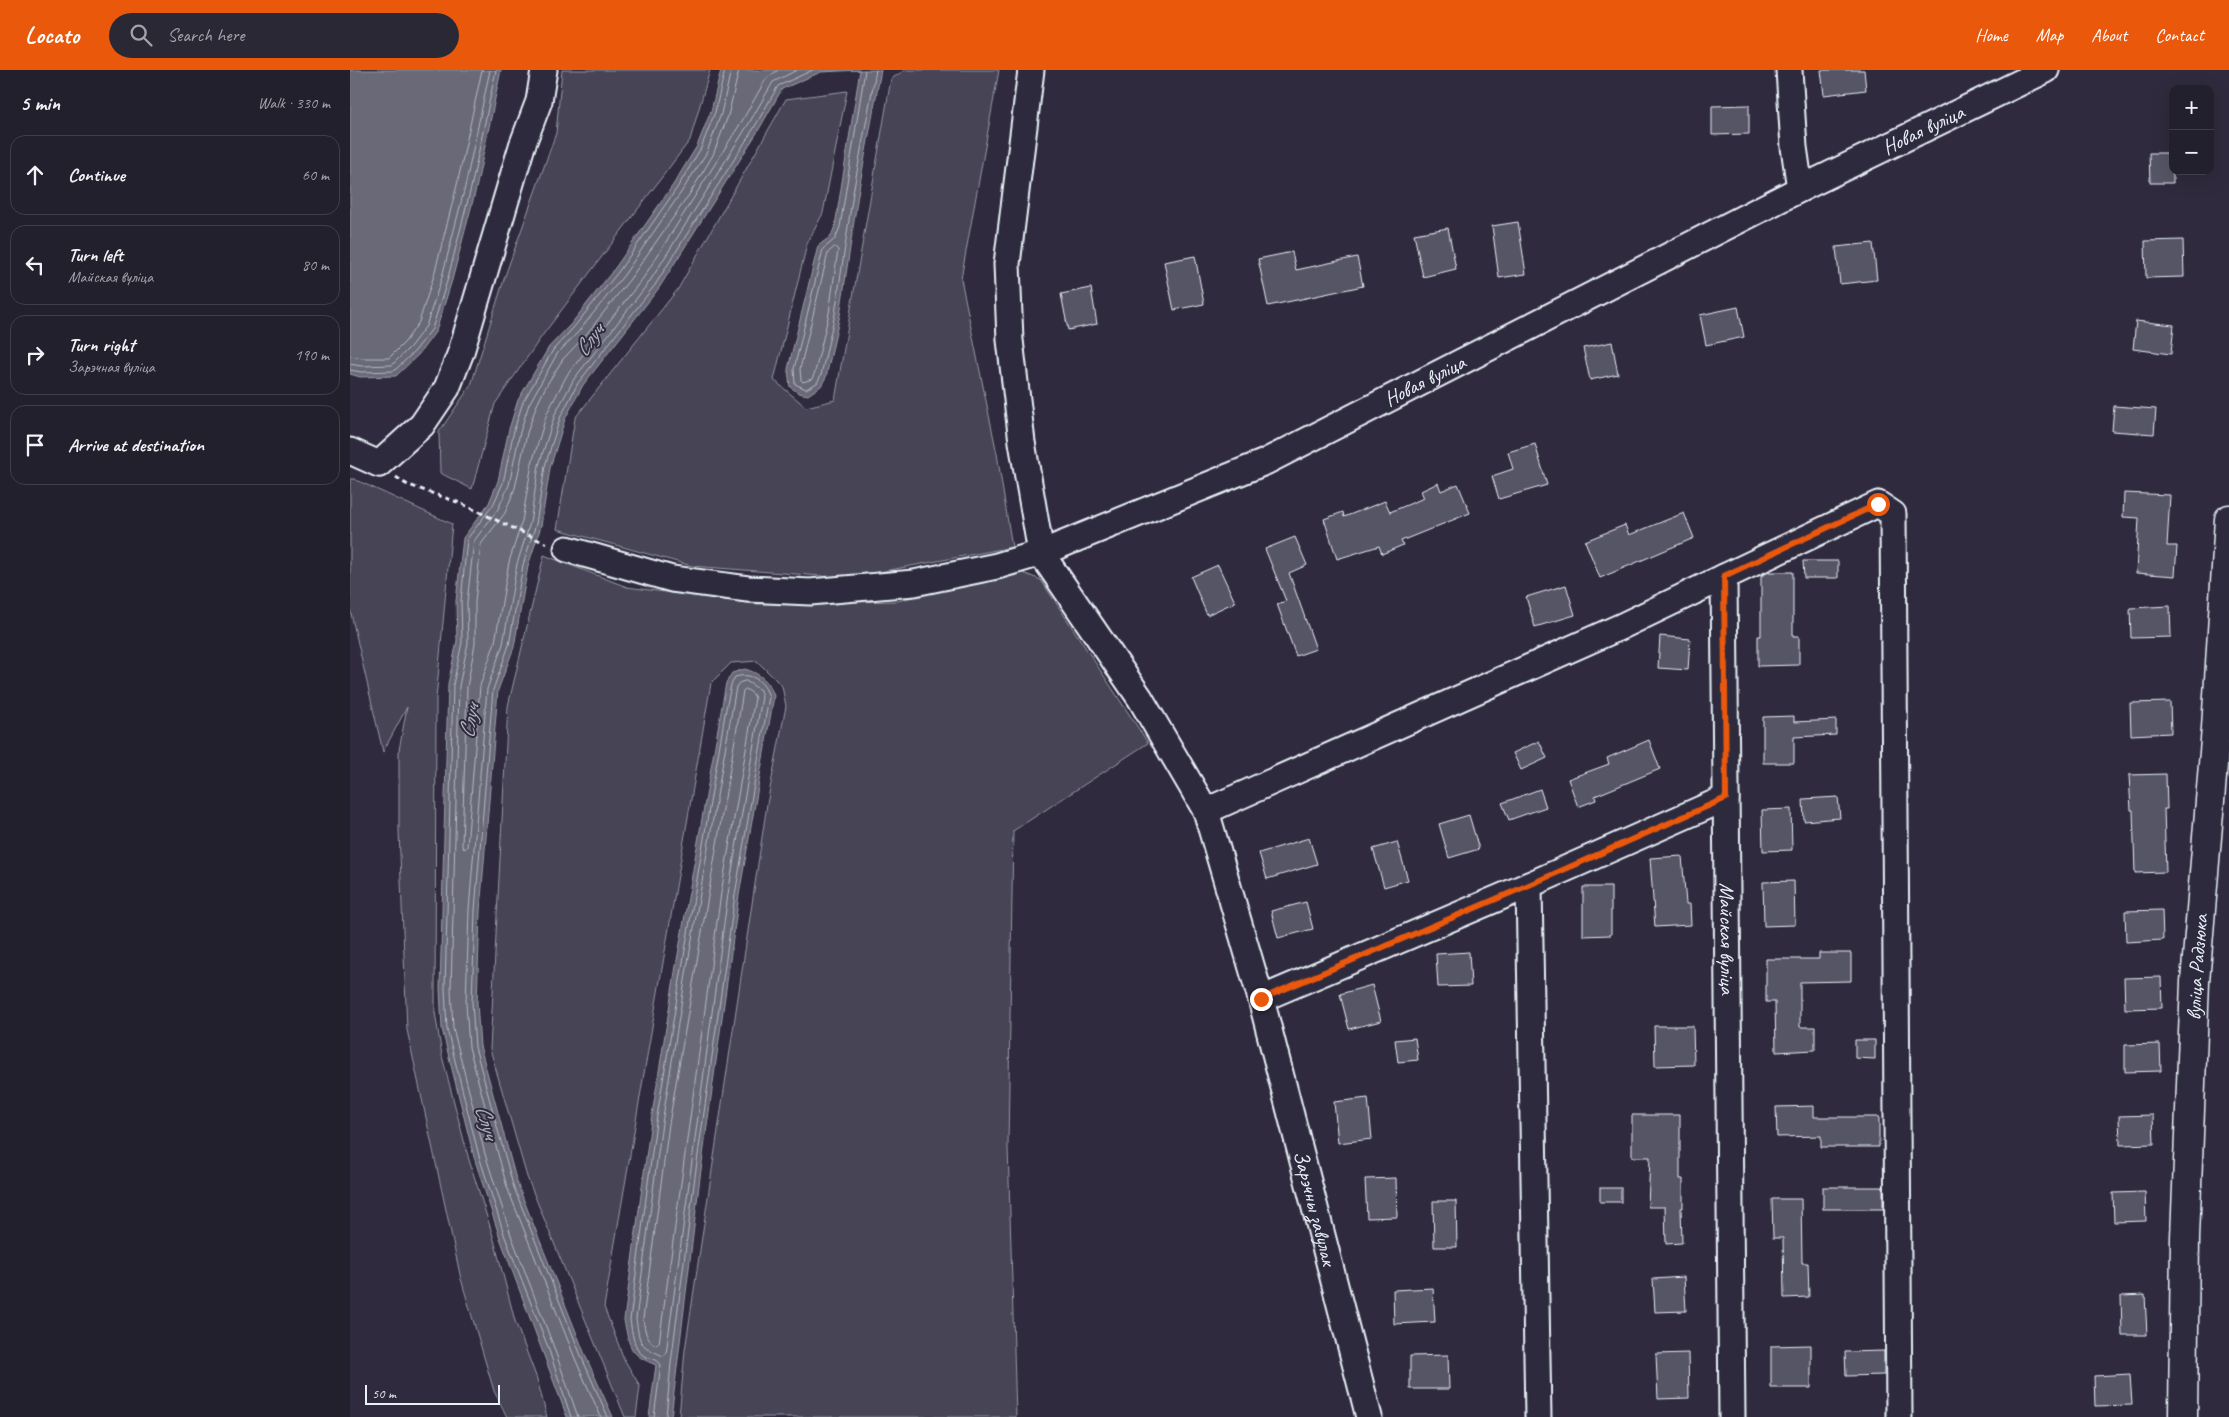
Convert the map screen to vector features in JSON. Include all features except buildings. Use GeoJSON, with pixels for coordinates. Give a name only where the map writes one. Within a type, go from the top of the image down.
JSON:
{"type":"FeatureCollection","features":[{"type":"Feature","properties":{"kind":"main road","name":"вуліца Радзюка"},"geometry":{"type":"LineString","coordinates":[[2183,1417],[2185,1238],[2195,982],[2216,728],[2229,519]]}},
{"type":"Feature","properties":{"kind":"street"},"geometry":{"type":"LineString","coordinates":[[350,452],[379,464],[422,425],[447,388],[461,352],[522,146],[539,101],[544,70]]}},
{"type":"Feature","properties":{"kind":"street"},"geometry":{"type":"LineString","coordinates":[[1031,70],[1007,264],[1010,340],[1022,442],[1041,553]]}},
{"type":"Feature","properties":{"kind":"street"},"geometry":{"type":"LineString","coordinates":[[1789,70],[1794,147],[1800,188]]}},
{"type":"Feature","properties":{"kind":"street","name":"Новая вуліца"},"geometry":{"type":"LineString","coordinates":[[557,547],[672,579],[748,590],[810,592],[914,584],[997,566],[1041,553],[1265,462],[1800,188],[2046,70]]}},
{"type":"Feature","properties":{"kind":"street"},"geometry":{"type":"LineString","coordinates":[[1206,811],[1620,627],[1878,504],[1893,514],[1899,1417]]}},
{"type":"Feature","properties":{"kind":"street","name":"Зарэчны завулак"},"geometry":{"type":"LineString","coordinates":[[1041,553],[1140,698],[1206,811],[1261,999],[1369,1417]]}},
{"type":"Feature","properties":{"kind":"street","name":"Майская вуліца"},"geometry":{"type":"LineString","coordinates":[[1724,576],[1732,1417]]}},
{"type":"Feature","properties":{"kind":"street"},"geometry":{"type":"LineString","coordinates":[[1261,999],[1529,885],[1726,798]]}},
{"type":"Feature","properties":{"kind":"street"},"geometry":{"type":"LineString","coordinates":[[1529,885],[1538,1417]]}},
{"type":"Feature","properties":{"kind":"path"},"geometry":{"type":"LineString","coordinates":[[379,464],[406,484],[460,503],[557,547]]}},
{"type":"Feature","properties":{"kind":"shaded area"},"geometry":{"type":"Polygon","coordinates":[[[562,70],[710,70],[690,140],[542,336],[495,404],[472,489],[440,473],[439,432],[471,385],[505,276],[556,133],[562,70]]]}},
{"type":"Feature","properties":{"kind":"shaded area"},"geometry":{"type":"Polygon","coordinates":[[[905,70],[999,70],[961,279],[997,454],[1012,547],[847,578],[692,566],[557,529],[575,418],[678,289],[786,99],[847,91],[823,213],[807,244],[774,380],[806,407],[835,400],[891,79],[905,70]]]}},
{"type":"Feature","properties":{"kind":"shaded area"},"geometry":{"type":"Polygon","coordinates":[[[350,479],[354,479],[452,524],[436,699],[435,1012],[442,1056],[469,1160],[493,1236],[515,1321],[537,1379],[547,1417],[507,1417],[494,1391],[461,1279],[407,1030],[399,831],[399,750],[407,707],[383,752],[350,609],[350,479]]]}},
{"type":"Feature","properties":{"kind":"shaded area"},"geometry":{"type":"Polygon","coordinates":[[[544,555],[627,587],[755,604],[897,601],[1018,571],[1041,580],[1148,743],[1013,831],[1008,1146],[1016,1417],[679,1417],[685,1350],[767,804],[786,706],[782,686],[757,661],[731,663],[711,683],[604,1307],[624,1359],[640,1386],[636,1417],[625,1417],[527,1177],[490,1049],[508,706],[544,555]]]}},
{"type":"Feature","properties":{"kind":"water"},"geometry":{"type":"Polygon","coordinates":[[[350,70],[501,70],[476,189],[452,280],[436,331],[419,354],[396,376],[360,377],[350,374],[350,70]]]}},
{"type":"Feature","properties":{"kind":"water","name":"Случ"},"geometry":{"type":"Polygon","coordinates":[[[721,70],[860,70],[821,72],[782,89],[758,131],[659,288],[583,385],[565,419],[550,468],[541,526],[528,566],[514,647],[498,690],[480,911],[477,1003],[480,1046],[517,1183],[586,1357],[613,1417],[567,1417],[500,1238],[474,1157],[442,1029],[440,989],[448,684],[457,641],[456,601],[463,538],[489,503],[498,481],[509,429],[518,400],[549,347],[571,324],[615,268],[673,185],[697,146],[711,111],[721,70]]]}},
{"type":"Feature","properties":{"kind":"water"},"geometry":{"type":"Polygon","coordinates":[[[860,70],[881,70],[858,194],[840,315],[826,377],[821,386],[808,395],[799,393],[790,387],[788,369],[818,246],[831,236],[835,226],[860,70]]]}},
{"type":"Feature","properties":{"kind":"water"},"geometry":{"type":"Polygon","coordinates":[[[745,669],[756,673],[764,679],[770,686],[774,696],[739,895],[700,1177],[671,1417],[649,1417],[656,1365],[640,1357],[632,1349],[624,1320],[651,1121],[676,966],[726,683],[732,673],[745,669]]]}},
{"type":"Feature","properties":{"kind":"route"},"geometry":{"type":"LineString","coordinates":[[1261,999],[1529,885],[1726,798],[1724,576],[1878,504]]}}]}
